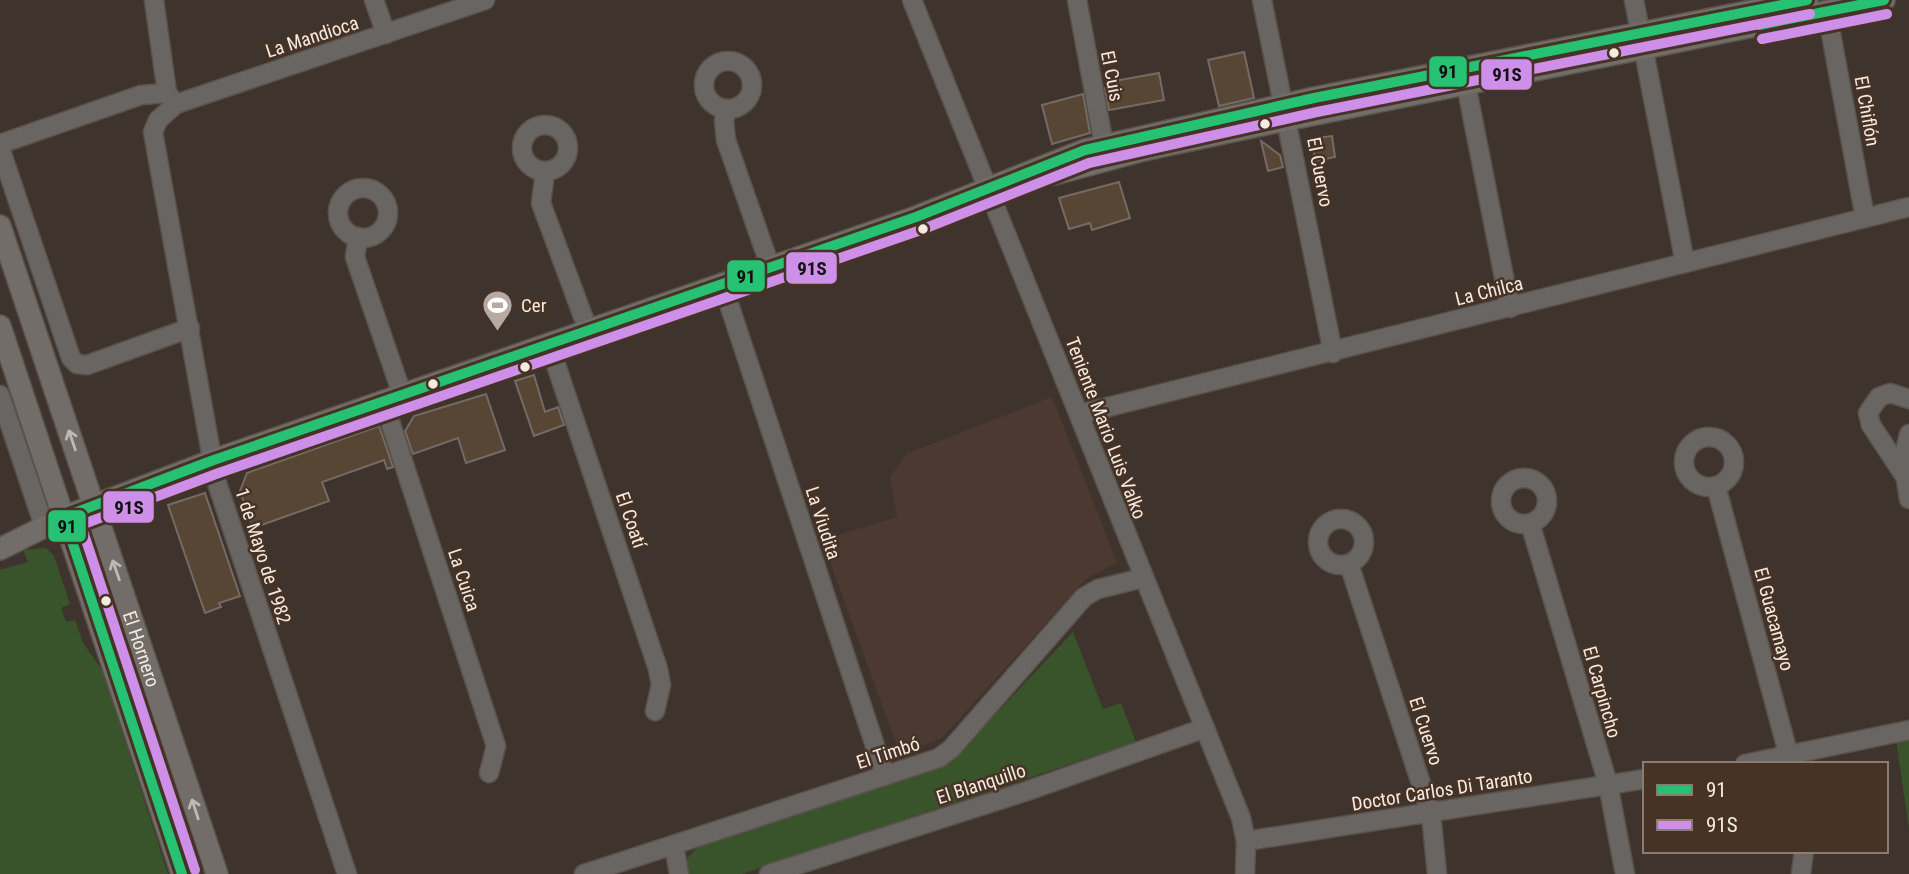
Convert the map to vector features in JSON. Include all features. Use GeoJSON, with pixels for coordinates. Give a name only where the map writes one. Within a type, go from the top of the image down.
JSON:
{"type":"FeatureCollection","features":[{"type":"Feature","properties":{"kind":"main road"},"geometry":{"type":"LineString","coordinates":[[1286,112],[1466,84],[1807,0]]}},
{"type":"Feature","properties":{"kind":"main road"},"geometry":{"type":"LineString","coordinates":[[0,549],[54,521],[211,461],[988,190],[1018,174],[1286,112],[1643,39],[1827,12],[1884,0]]}},
{"type":"Feature","properties":{"kind":"main road","name":"El Hornero"},"geometry":{"type":"LineString","coordinates":[[0,226],[217,874]]}},
{"type":"Feature","properties":{"kind":"main road","name":"El Hornero"},"geometry":{"type":"LineString","coordinates":[[0,326],[54,521],[182,874]]}},
{"type":"Feature","properties":{"kind":"main road"},"geometry":{"type":"LineString","coordinates":[[0,531],[54,521]]}},
{"type":"Feature","properties":{"kind":"street"},"geometry":{"type":"LineString","coordinates":[[154,0],[172,99]]}},
{"type":"Feature","properties":{"kind":"street"},"geometry":{"type":"LineString","coordinates":[[374,0],[386,34]]}},
{"type":"Feature","properties":{"kind":"street","name":"La Mandioca"},"geometry":{"type":"LineString","coordinates":[[0,146],[141,95],[172,99],[386,34],[485,0]]}},
{"type":"Feature","properties":{"kind":"street","name":"Teniente Mario Luis Valko"},"geometry":{"type":"LineString","coordinates":[[912,0],[1241,818],[1246,841],[1245,874]]}},
{"type":"Feature","properties":{"kind":"street","name":"El Cuis"},"geometry":{"type":"LineString","coordinates":[[1076,0],[1106,152]]}},
{"type":"Feature","properties":{"kind":"street","name":"El Cuervo"},"geometry":{"type":"LineString","coordinates":[[1262,0],[1333,353]]}},
{"type":"Feature","properties":{"kind":"street"},"geometry":{"type":"LineString","coordinates":[[1634,0],[1685,263]]}},
{"type":"Feature","properties":{"kind":"street","name":"El Chiflón"},"geometry":{"type":"LineString","coordinates":[[1827,12],[1865,218]]}},
{"type":"Feature","properties":{"kind":"street"},"geometry":{"type":"LineString","coordinates":[[1466,84],[1510,307]]}},
{"type":"Feature","properties":{"kind":"street","name":"La Mandioca"},"geometry":{"type":"LineString","coordinates":[[158,120],[172,99]]}},
{"type":"Feature","properties":{"kind":"street"},"geometry":{"type":"LineString","coordinates":[[727,109],[724,121],[726,140],[770,266]]}},
{"type":"Feature","properties":{"kind":"street","name":"1 de Mayo de 1982"},"geometry":{"type":"LineString","coordinates":[[158,120],[153,132],[155,147],[190,328],[211,461],[347,874]]}},
{"type":"Feature","properties":{"kind":"street"},"geometry":{"type":"LineString","coordinates":[[0,146],[71,358],[77,364],[87,365],[190,328]]}},
{"type":"Feature","properties":{"kind":"street"},"geometry":{"type":"LineString","coordinates":[[545,172],[541,203],[588,330]]}},
{"type":"Feature","properties":{"kind":"street","name":"La Chilca"},"geometry":{"type":"LineString","coordinates":[[1080,414],[1333,353],[1909,206]]}},
{"type":"Feature","properties":{"kind":"street","name":"La Cuica"},"geometry":{"type":"LineString","coordinates":[[358,237],[355,257],[392,397],[496,746],[489,773]]}},
{"type":"Feature","properties":{"kind":"street","name":"La Viudita"},"geometry":{"type":"LineString","coordinates":[[722,283],[885,776]]}},
{"type":"Feature","properties":{"kind":"street","name":"El Coatí"},"geometry":{"type":"LineString","coordinates":[[549,344],[658,669],[661,685],[655,711]]}},
{"type":"Feature","properties":{"kind":"street"},"geometry":{"type":"LineString","coordinates":[[1904,475],[1871,425],[1868,413],[1879,397],[1890,393],[1909,399]]}},
{"type":"Feature","properties":{"kind":"street","name":"El Hornero"},"geometry":{"type":"LineString","coordinates":[[0,395],[54,521]]}},
{"type":"Feature","properties":{"kind":"street"},"geometry":{"type":"LineString","coordinates":[[1909,435],[1904,452],[1904,475],[1909,499]]}},
{"type":"Feature","properties":{"kind":"street","name":"El Guacamayo"},"geometry":{"type":"LineString","coordinates":[[1716,486],[1790,760]]}},
{"type":"Feature","properties":{"kind":"street","name":"El Carpincho"},"geometry":{"type":"LineString","coordinates":[[1530,523],[1608,784],[1625,874]]}},
{"type":"Feature","properties":{"kind":"street","name":"El Cuervo"},"geometry":{"type":"LineString","coordinates":[[1349,564],[1431,814],[1437,874]]}},
{"type":"Feature","properties":{"kind":"street","name":"El Timbó"},"geometry":{"type":"LineString","coordinates":[[584,874],[939,758],[951,749],[1084,597],[1098,589],[1143,579]]}},
{"type":"Feature","properties":{"kind":"street","name":"El Blanquillo"},"geometry":{"type":"LineString","coordinates":[[769,874],[1027,791],[1205,728]]}},
{"type":"Feature","properties":{"kind":"street"},"geometry":{"type":"LineString","coordinates":[[1768,762],[1790,760],[1909,730]]}},
{"type":"Feature","properties":{"kind":"street","name":"Doctor Carlos Di Taranto"},"geometry":{"type":"LineString","coordinates":[[1246,841],[1643,779]]}},
{"type":"Feature","properties":{"kind":"street"},"geometry":{"type":"LineString","coordinates":[[674,845],[679,874]]}},
{"type":"Feature","properties":{"kind":"street"},"geometry":{"type":"LineString","coordinates":[[1801,874],[1804,853]]}},
{"type":"Feature","properties":{"kind":"shaded area"},"geometry":{"type":"Polygon","coordinates":[[[1052,397],[1117,562],[1086,579],[942,738],[905,752],[897,746],[822,540],[897,517],[890,476],[908,453],[1052,397]]]}},
{"type":"Feature","properties":{"kind":"green space"},"geometry":{"type":"Polygon","coordinates":[[[46,548],[54,556],[70,604],[61,608],[66,622],[75,620],[83,643],[102,670],[168,874],[0,874],[0,570],[28,562],[23,550],[46,548]]]}},
{"type":"Feature","properties":{"kind":"green space"},"geometry":{"type":"Polygon","coordinates":[[[1073,632],[1103,709],[1121,703],[1136,742],[742,874],[688,874],[687,859],[699,845],[940,767],[953,759],[1073,632]]]}},
{"type":"Feature","properties":{"kind":"green space"},"geometry":{"type":"Polygon","coordinates":[[[1909,738],[1909,829],[1896,740],[1909,738]]]}},
{"type":"Feature","properties":{"kind":"building"},"geometry":{"type":"Polygon","coordinates":[[[1244,52],[1254,98],[1219,106],[1208,60],[1244,52]]]}},
{"type":"Feature","properties":{"kind":"building"},"geometry":{"type":"Polygon","coordinates":[[[1159,73],[1164,100],[1109,110],[1105,88],[1110,87],[1109,82],[1159,73]]]}},
{"type":"Feature","properties":{"kind":"building"},"geometry":{"type":"Polygon","coordinates":[[[1083,94],[1090,133],[1052,144],[1042,105],[1083,94]]]}},
{"type":"Feature","properties":{"kind":"building"},"geometry":{"type":"Polygon","coordinates":[[[1332,136],[1335,157],[1315,161],[1313,147],[1317,138],[1332,136]]]}},
{"type":"Feature","properties":{"kind":"building"},"geometry":{"type":"Polygon","coordinates":[[[1261,141],[1280,155],[1283,167],[1268,171],[1261,141]]]}},
{"type":"Feature","properties":{"kind":"building"},"geometry":{"type":"Polygon","coordinates":[[[1119,182],[1130,218],[1092,230],[1090,223],[1069,229],[1059,198],[1119,182]]]}},
{"type":"Feature","properties":{"kind":"building"},"geometry":{"type":"Polygon","coordinates":[[[534,375],[545,412],[558,407],[564,425],[534,436],[515,381],[534,375]]]}},
{"type":"Feature","properties":{"kind":"building"},"geometry":{"type":"Polygon","coordinates":[[[486,394],[505,450],[466,463],[458,438],[413,454],[405,431],[414,416],[486,394]]]}},
{"type":"Feature","properties":{"kind":"building"},"geometry":{"type":"Polygon","coordinates":[[[379,426],[393,467],[387,469],[384,460],[322,482],[329,501],[253,528],[240,491],[247,473],[379,426]]]}},
{"type":"Feature","properties":{"kind":"building"},"geometry":{"type":"Polygon","coordinates":[[[205,493],[240,596],[219,603],[221,607],[205,613],[168,505],[205,493]]]}},
{"type":"Feature","properties":{"kind":"transit line","name":"91"},"geometry":{"type":"LineString","coordinates":[[182,874],[64,517],[211,461],[916,217],[1085,150],[1314,98],[1807,0]]}},
{"type":"Feature","properties":{"kind":"transit line","name":"91"},"geometry":{"type":"LineString","coordinates":[[1759,25],[1884,0]]}},
{"type":"Feature","properties":{"kind":"transit line","name":"91S"},"geometry":{"type":"LineString","coordinates":[[195,870],[81,525],[216,474],[921,230],[1089,163],[1317,112],[1810,14]]}},
{"type":"Feature","properties":{"kind":"transit line","name":"91S"},"geometry":{"type":"LineString","coordinates":[[1762,39],[1887,14]]}},
{"type":"Feature","properties":{"kind":"place","name":"Cer"},"geometry":{"type":"Point","coordinates":[498,332]}}]}
